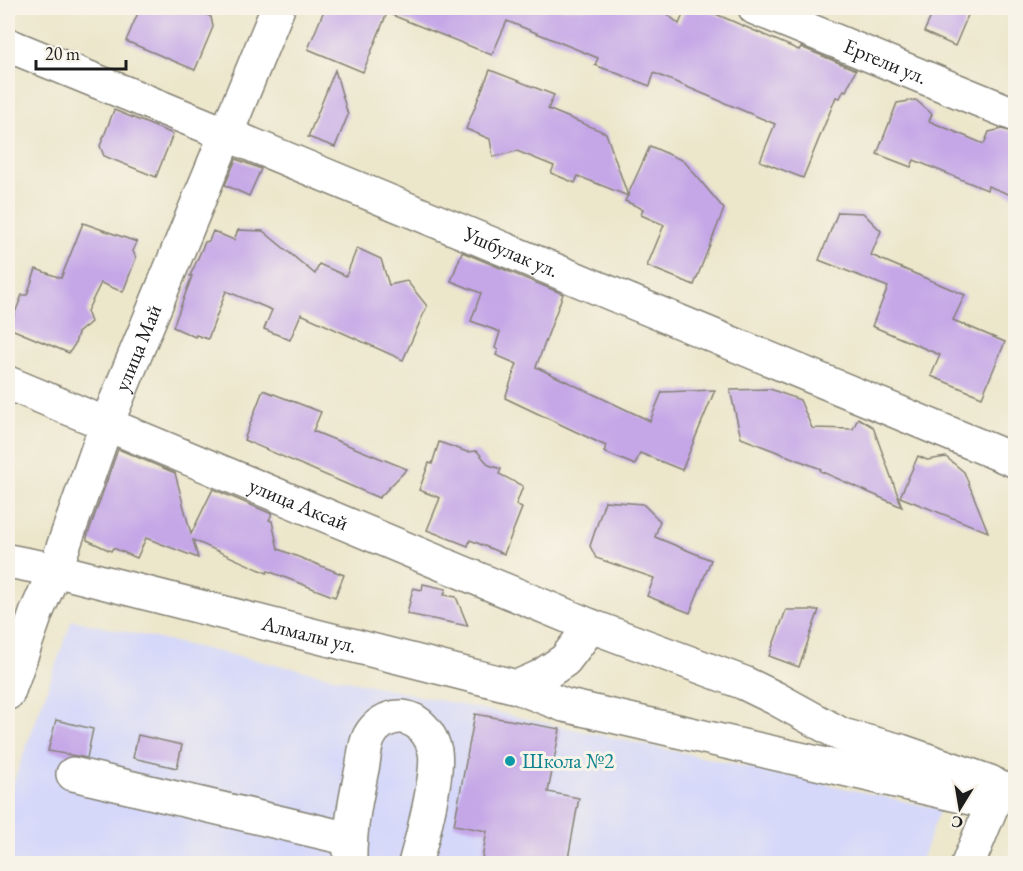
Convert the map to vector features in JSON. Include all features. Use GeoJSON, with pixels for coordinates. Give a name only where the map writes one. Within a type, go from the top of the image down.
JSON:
{"type":"FeatureCollection","features":[{"type":"Feature","properties":{"kind":"street","name":"улица Май"},"geometry":{"type":"LineString","coordinates":[[8,693],[107,423],[278,8]]}},
{"type":"Feature","properties":{"kind":"street","name":"Ергели ул."},"geometry":{"type":"LineString","coordinates":[[755,8],[1016,115]]}},
{"type":"Feature","properties":{"kind":"street","name":"Ушбулак ул."},"geometry":{"type":"LineString","coordinates":[[8,45],[1016,461]]}},
{"type":"Feature","properties":{"kind":"street","name":"улица Аксай"},"geometry":{"type":"LineString","coordinates":[[8,383],[591,626],[744,683],[842,735],[901,751],[990,782],[1003,794]]}},
{"type":"Feature","properties":{"kind":"street","name":"Алмалы ул."},"geometry":{"type":"LineString","coordinates":[[8,561],[55,570],[517,687],[564,705],[1003,794]]}},
{"type":"Feature","properties":{"kind":"street"},"geometry":{"type":"LineString","coordinates":[[517,687],[540,677],[565,660],[591,626]]}},
{"type":"Feature","properties":{"kind":"street"},"geometry":{"type":"LineString","coordinates":[[73,774],[350,851],[356,794],[368,738],[380,724],[392,718],[402,717],[422,727],[430,736],[435,753],[430,802],[415,864]]}},
{"type":"Feature","properties":{"kind":"street"},"geometry":{"type":"LineString","coordinates":[[968,864],[1003,794]]}},
{"type":"Feature","properties":{"kind":"shaded area"},"geometry":{"type":"Polygon","coordinates":[[[72,620],[940,809],[920,863],[8,864],[8,797],[72,620]]]}},
{"type":"Feature","properties":{"kind":"building"},"geometry":{"type":"Polygon","coordinates":[[[140,8],[194,8],[211,17],[213,27],[195,70],[126,41],[140,8]]]}},
{"type":"Feature","properties":{"kind":"building"},"geometry":{"type":"Polygon","coordinates":[[[325,8],[660,8],[679,24],[686,8],[702,8],[799,50],[801,47],[856,70],[846,91],[844,90],[840,98],[836,97],[803,178],[760,161],[775,124],[654,73],[650,86],[595,65],[598,58],[507,21],[492,55],[387,13],[363,72],[308,49],[325,8]]]}},
{"type":"Feature","properties":{"kind":"building"},"geometry":{"type":"Polygon","coordinates":[[[935,8],[971,8],[955,46],[924,32],[935,8]]]}},
{"type":"Feature","properties":{"kind":"building"},"geometry":{"type":"Polygon","coordinates":[[[335,70],[348,115],[335,147],[308,137],[335,70]]]}},
{"type":"Feature","properties":{"kind":"building"},"geometry":{"type":"Polygon","coordinates":[[[490,70],[554,95],[548,109],[606,133],[628,196],[578,176],[575,183],[551,173],[554,166],[517,151],[493,157],[490,139],[466,129],[490,70]]]}},
{"type":"Feature","properties":{"kind":"building"},"geometry":{"type":"Polygon","coordinates":[[[916,100],[932,114],[929,121],[984,144],[989,132],[1002,129],[1016,133],[1016,197],[988,186],[987,190],[914,160],[911,167],[877,154],[897,103],[916,100]]]}},
{"type":"Feature","properties":{"kind":"building"},"geometry":{"type":"Polygon","coordinates":[[[114,110],[173,134],[156,177],[104,156],[100,146],[114,110]]]}},
{"type":"Feature","properties":{"kind":"building"},"geometry":{"type":"Polygon","coordinates":[[[650,146],[684,161],[724,209],[694,285],[647,266],[664,225],[641,215],[643,209],[625,201],[650,146]]]}},
{"type":"Feature","properties":{"kind":"building"},"geometry":{"type":"Polygon","coordinates":[[[236,159],[261,169],[249,196],[225,185],[236,159]]]}},
{"type":"Feature","properties":{"kind":"building"},"geometry":{"type":"Polygon","coordinates":[[[838,212],[863,213],[881,231],[871,255],[965,295],[953,320],[1005,342],[982,397],[931,376],[940,355],[872,326],[888,287],[819,260],[838,212]]]}},
{"type":"Feature","properties":{"kind":"building"},"geometry":{"type":"Polygon","coordinates":[[[83,223],[137,242],[133,251],[136,258],[123,292],[101,283],[87,311],[91,322],[78,333],[69,353],[9,328],[22,295],[27,295],[36,269],[61,278],[83,223]]]}},
{"type":"Feature","properties":{"kind":"building"},"geometry":{"type":"Polygon","coordinates":[[[238,230],[263,231],[315,274],[319,264],[346,276],[357,248],[381,259],[389,285],[407,281],[427,306],[403,360],[301,314],[290,340],[264,329],[272,310],[226,291],[208,339],[196,335],[195,337],[173,327],[192,276],[190,276],[205,242],[209,241],[213,231],[234,240],[238,230]]]}},
{"type":"Feature","properties":{"kind":"building"},"geometry":{"type":"Polygon","coordinates":[[[462,252],[563,294],[536,367],[650,421],[662,392],[715,390],[682,470],[640,453],[635,465],[604,452],[606,446],[505,398],[517,364],[496,355],[498,350],[495,348],[500,332],[471,321],[481,293],[451,281],[462,252]]]}},
{"type":"Feature","properties":{"kind":"building"},"geometry":{"type":"Polygon","coordinates":[[[770,389],[800,400],[812,428],[853,429],[858,418],[873,427],[902,507],[820,471],[821,469],[741,438],[730,390],[770,389]]]}},
{"type":"Feature","properties":{"kind":"building"},"geometry":{"type":"Polygon","coordinates":[[[263,390],[321,412],[313,431],[407,469],[379,498],[244,440],[263,390]]]}},
{"type":"Feature","properties":{"kind":"building"},"geometry":{"type":"Polygon","coordinates":[[[439,442],[467,452],[477,451],[489,465],[501,469],[499,474],[523,486],[516,505],[522,508],[504,554],[470,540],[468,546],[427,530],[440,498],[419,490],[429,463],[432,464],[439,442]]]}},
{"type":"Feature","properties":{"kind":"building"},"geometry":{"type":"Polygon","coordinates":[[[118,449],[175,473],[191,534],[213,489],[272,514],[269,520],[272,521],[278,549],[344,575],[335,597],[268,571],[267,573],[193,540],[198,558],[146,538],[137,558],[113,548],[111,551],[87,540],[118,449]]]}},
{"type":"Feature","properties":{"kind":"building"},"geometry":{"type":"Polygon","coordinates":[[[918,456],[927,460],[946,457],[964,472],[988,532],[900,497],[918,456]]]}},
{"type":"Feature","properties":{"kind":"building"},"geometry":{"type":"Polygon","coordinates":[[[605,501],[643,504],[660,521],[655,537],[711,560],[690,613],[647,596],[654,578],[596,558],[590,546],[605,501]]]}},
{"type":"Feature","properties":{"kind":"building"},"geometry":{"type":"Polygon","coordinates":[[[423,584],[446,589],[444,595],[456,597],[468,626],[407,614],[413,588],[422,590],[423,584]]]}},
{"type":"Feature","properties":{"kind":"building"},"geometry":{"type":"Polygon","coordinates":[[[786,610],[819,610],[799,667],[769,656],[786,610]]]}},
{"type":"Feature","properties":{"kind":"building","name":"Школа №2"},"geometry":{"type":"Polygon","coordinates":[[[475,714],[560,729],[548,792],[579,798],[567,864],[481,864],[487,831],[454,825],[475,714]]]}},
{"type":"Feature","properties":{"kind":"building"},"geometry":{"type":"Polygon","coordinates":[[[56,720],[93,729],[87,758],[48,751],[56,720]]]}},
{"type":"Feature","properties":{"kind":"building"},"geometry":{"type":"Polygon","coordinates":[[[138,735],[182,745],[177,768],[133,758],[138,735]]]}},
{"type":"Feature","properties":{"kind":"place","name":"Школа №2"},"geometry":{"type":"Point","coordinates":[510,761]}}]}
